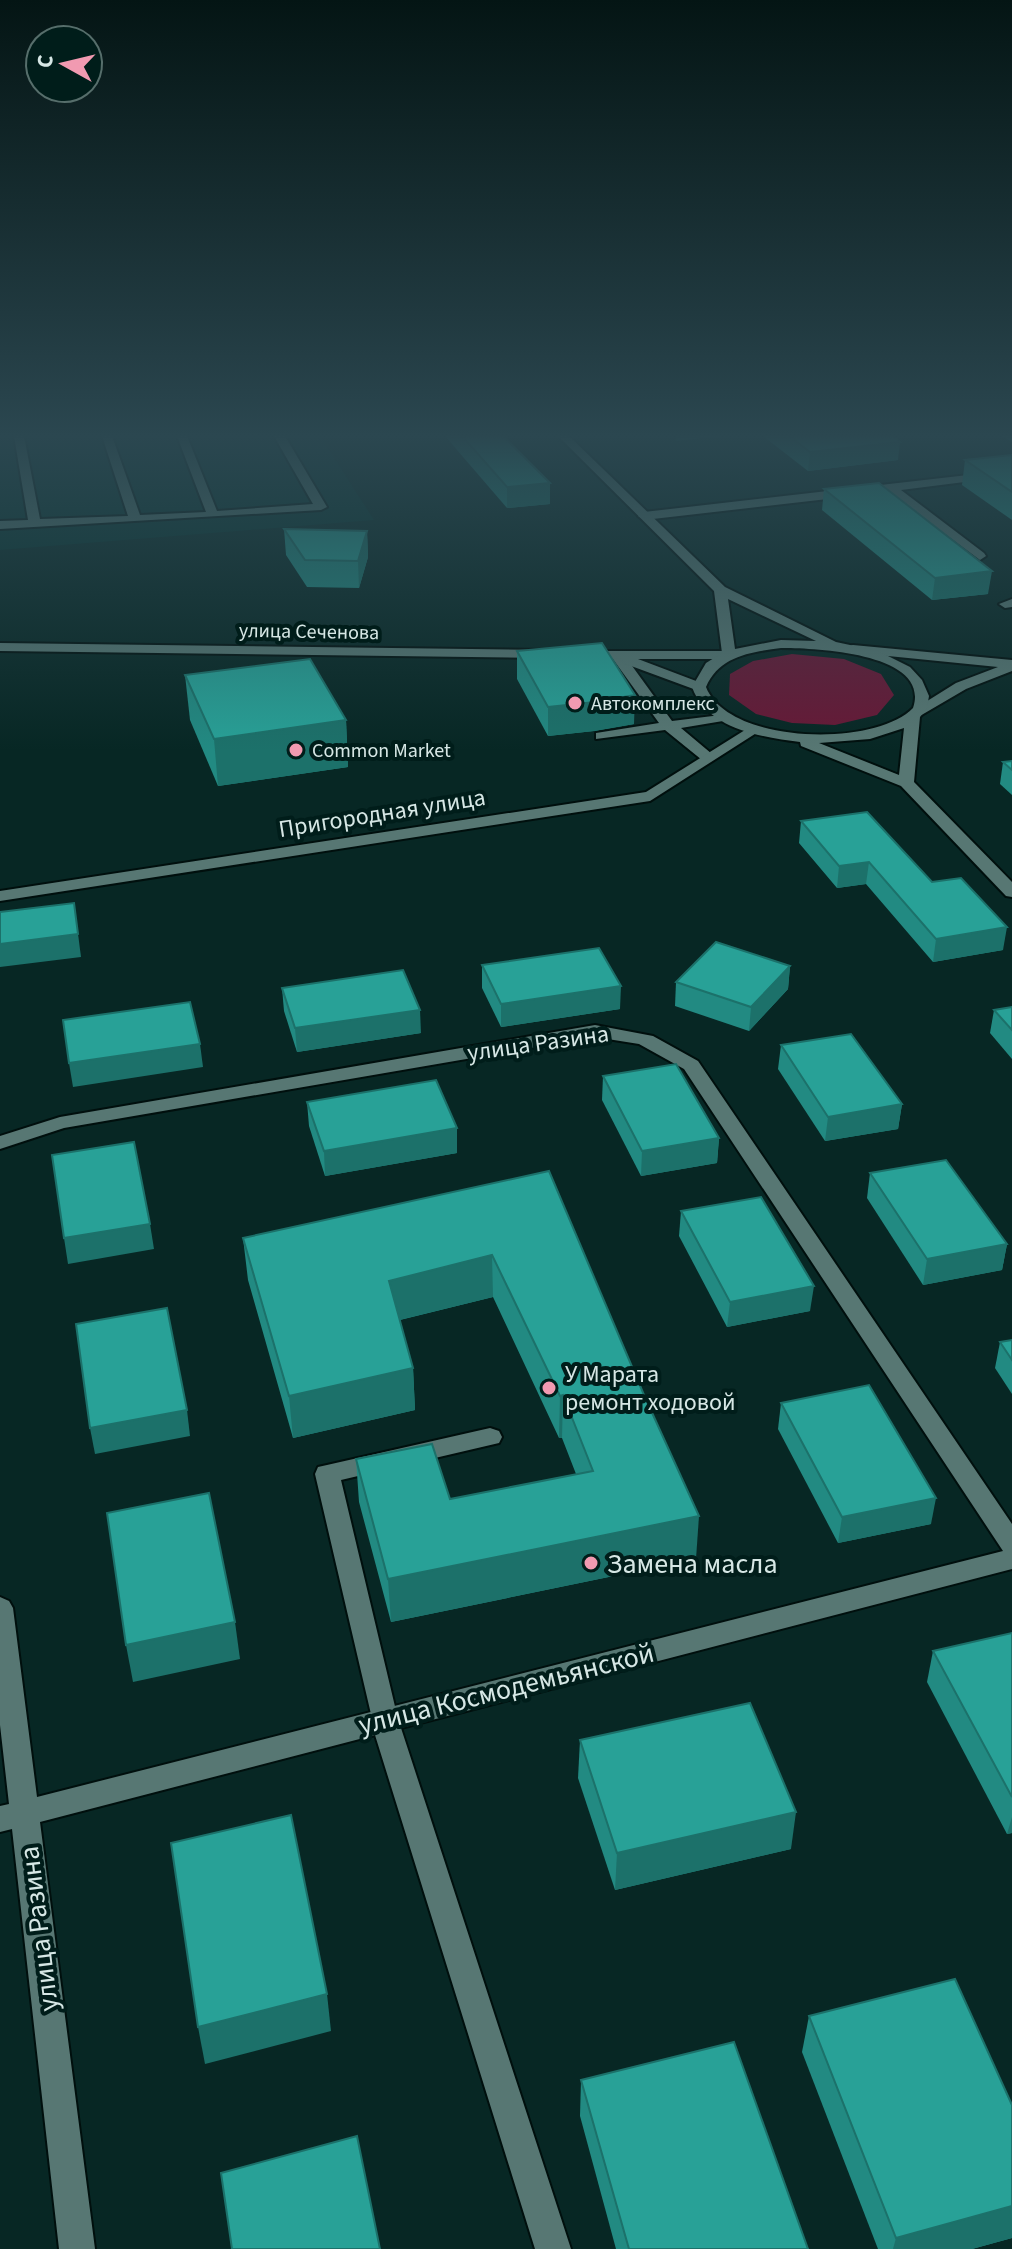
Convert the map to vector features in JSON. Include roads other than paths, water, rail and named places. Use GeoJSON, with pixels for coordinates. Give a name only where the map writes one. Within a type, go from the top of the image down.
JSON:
{"type":"FeatureCollection","features":[{"type":"Feature","properties":{"kind":"street"},"geometry":{"type":"LineString","coordinates":[[670,541],[720,590],[841,647],[894,664],[912,676],[922,690],[922,703],[913,716],[906,783]]}},
{"type":"Feature","properties":{"kind":"street"},"geometry":{"type":"LineString","coordinates":[[960,541],[980,556]]}},
{"type":"Feature","properties":{"kind":"street"},"geometry":{"type":"LineString","coordinates":[[720,590],[729,655]]}},
{"type":"Feature","properties":{"kind":"street"},"geometry":{"type":"LineString","coordinates":[[569,655],[729,655],[781,644],[841,647],[1012,665]]}},
{"type":"Feature","properties":{"kind":"street","name":"улица Сеченова"},"geometry":{"type":"LineString","coordinates":[[0,647],[553,654]]}},
{"type":"Feature","properties":{"kind":"street"},"geometry":{"type":"LineString","coordinates":[[617,655],[699,687]]}},
{"type":"Feature","properties":{"kind":"street"},"geometry":{"type":"LineString","coordinates":[[617,655],[669,726],[707,757]]}},
{"type":"Feature","properties":{"kind":"street"},"geometry":{"type":"LineString","coordinates":[[729,655],[712,664],[702,675],[699,687],[706,702],[724,717],[753,729],[826,739],[862,736],[892,728],[961,686],[1012,665]]}},
{"type":"Feature","properties":{"kind":"street"},"geometry":{"type":"LineString","coordinates":[[601,736],[724,717]]}},
{"type":"Feature","properties":{"kind":"street","name":"Пригородная улица"},"geometry":{"type":"LineString","coordinates":[[0,896],[650,796],[753,729]]}},
{"type":"Feature","properties":{"kind":"street"},"geometry":{"type":"LineString","coordinates":[[789,736],[906,783],[1012,892]]}},
{"type":"Feature","properties":{"kind":"street","name":"улица Разина"},"geometry":{"type":"LineString","coordinates":[[0,1143],[60,1123],[595,1031],[645,1037],[668,1048],[691,1065],[1012,1544]]}},
{"type":"Feature","properties":{"kind":"street"},"geometry":{"type":"LineString","coordinates":[[490,1437],[327,1474],[384,1719],[553,2249]]}},
{"type":"Feature","properties":{"kind":"street","name":"улица Космодемьянской"},"geometry":{"type":"LineString","coordinates":[[12,1816],[1012,1559]]}},
{"type":"Feature","properties":{"kind":"street","name":"улица Разина"},"geometry":{"type":"LineString","coordinates":[[0,1608],[12,1816],[77,2249]]}},
{"type":"Feature","properties":{"kind":"place","name":"Автокомплекс"},"geometry":{"type":"Point","coordinates":[575,703]}},
{"type":"Feature","properties":{"kind":"place","name":"Common Market"},"geometry":{"type":"Point","coordinates":[296,750]}},
{"type":"Feature","properties":{"kind":"place","name":"У Марата ремонт ходовой"},"geometry":{"type":"Point","coordinates":[549,1388]}},
{"type":"Feature","properties":{"kind":"place","name":"Замена масла"},"geometry":{"type":"Point","coordinates":[591,1563]}}]}
